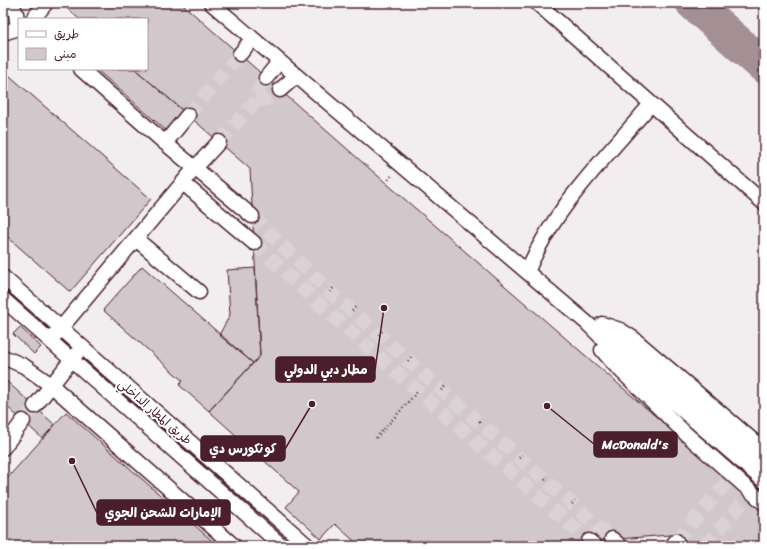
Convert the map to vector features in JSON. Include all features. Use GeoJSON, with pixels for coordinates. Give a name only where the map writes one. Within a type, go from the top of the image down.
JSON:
{"type":"FeatureCollection","features":[{"type":"Feature","properties":{"kind":"lane"},"geometry":{"type":"LineString","coordinates":[[11,3],[16,13],[18,23]]}},
{"type":"Feature","properties":{"kind":"lane"},"geometry":{"type":"LineString","coordinates":[[34,18],[46,3]]}},
{"type":"Feature","properties":{"kind":"lane"},"geometry":{"type":"LineString","coordinates":[[211,3],[588,323],[620,356],[764,481]]}},
{"type":"Feature","properties":{"kind":"lane"},"geometry":{"type":"LineString","coordinates":[[537,3],[764,203]]}},
{"type":"Feature","properties":{"kind":"lane"},"geometry":{"type":"LineString","coordinates":[[3,33],[18,28]]}},
{"type":"Feature","properties":{"kind":"lane"},"geometry":{"type":"LineString","coordinates":[[240,54],[252,39]]}},
{"type":"Feature","properties":{"kind":"lane"},"geometry":{"type":"LineString","coordinates":[[266,78],[279,62]]}},
{"type":"Feature","properties":{"kind":"lane"},"geometry":{"type":"LineString","coordinates":[[82,70],[165,143],[252,216]]}},
{"type":"Feature","properties":{"kind":"lane"},"geometry":{"type":"LineString","coordinates":[[280,90],[296,76]]}},
{"type":"Feature","properties":{"kind":"lane"},"geometry":{"type":"LineString","coordinates":[[527,272],[535,254],[558,214],[651,104]]}},
{"type":"Feature","properties":{"kind":"lane"},"geometry":{"type":"LineString","coordinates":[[165,143],[188,115]]}},
{"type":"Feature","properties":{"kind":"lane"},"geometry":{"type":"LineString","coordinates":[[50,340],[195,168],[220,142]]}},
{"type":"Feature","properties":{"kind":"lane"},"geometry":{"type":"LineString","coordinates":[[183,183],[254,243]]}},
{"type":"Feature","properties":{"kind":"lane"},"geometry":{"type":"LineString","coordinates":[[136,239],[199,292]]}},
{"type":"Feature","properties":{"kind":"lane","name":"طريق المطار الداخلي"},"geometry":{"type":"LineString","coordinates":[[3,277],[308,546]]}},
{"type":"Feature","properties":{"kind":"lane"},"geometry":{"type":"LineString","coordinates":[[3,298],[282,546]]}},
{"type":"Feature","properties":{"kind":"lane"},"geometry":{"type":"LineString","coordinates":[[588,323],[612,327],[631,336],[764,450]]}},
{"type":"Feature","properties":{"kind":"lane"},"geometry":{"type":"LineString","coordinates":[[588,323],[602,330],[621,343],[764,466]]}},
{"type":"Feature","properties":{"kind":"lane"},"geometry":{"type":"LineString","coordinates":[[588,323],[598,344],[614,364],[731,478],[750,494],[764,503]]}},
{"type":"Feature","properties":{"kind":"lane"},"geometry":{"type":"LineString","coordinates":[[35,406],[83,346]]}},
{"type":"Feature","properties":{"kind":"lane"},"geometry":{"type":"LineString","coordinates":[[3,357],[24,366],[51,385],[234,546]]}},
{"type":"Feature","properties":{"kind":"lane"},"geometry":{"type":"LineString","coordinates":[[4,444],[23,421]]}},
{"type":"Feature","properties":{"kind":"path"},"geometry":{"type":"LineString","coordinates":[[330,292],[334,287]]}},
{"type":"Feature","properties":{"kind":"path"},"geometry":{"type":"LineString","coordinates":[[352,311],[356,306]]}},
{"type":"Feature","properties":{"kind":"path"},"geometry":{"type":"LineString","coordinates":[[379,335],[383,330]]}},
{"type":"Feature","properties":{"kind":"path"},"geometry":{"type":"LineString","coordinates":[[408,361],[412,356]]}},
{"type":"Feature","properties":{"kind":"path"},"geometry":{"type":"LineString","coordinates":[[442,390],[446,386]]}},
{"type":"Feature","properties":{"kind":"path"},"geometry":{"type":"LineString","coordinates":[[376,438],[418,391]]}},
{"type":"Feature","properties":{"kind":"path"},"geometry":{"type":"LineString","coordinates":[[479,422],[482,419]]}},
{"type":"Feature","properties":{"kind":"path"},"geometry":{"type":"LineString","coordinates":[[519,458],[522,455]]}},
{"type":"Feature","properties":{"kind":"path"},"geometry":{"type":"LineString","coordinates":[[545,480],[548,477]]}},
{"type":"Feature","properties":{"kind":"path"},"geometry":{"type":"LineString","coordinates":[[572,504],[575,501]]}},
{"type":"Feature","properties":{"kind":"shaded area"},"geometry":{"type":"Polygon","coordinates":[[[3,3],[764,3],[764,546],[3,546],[3,3]]]}},
{"type":"Feature","properties":{"kind":"building"},"geometry":{"type":"Polygon","coordinates":[[[61,3],[181,3],[386,183],[764,510],[764,546],[682,546],[670,535],[566,543],[566,546],[360,546],[335,524],[321,539],[286,507],[299,492],[209,411],[260,356],[250,169],[136,70],[148,70],[148,18],[78,18],[61,3]]]}},
{"type":"Feature","properties":{"kind":"building"},"geometry":{"type":"Polygon","coordinates":[[[3,70],[151,199],[70,292],[3,233],[3,70]]]}},
{"type":"Feature","properties":{"kind":"building"},"geometry":{"type":"Polygon","coordinates":[[[97,70],[136,70],[188,115],[170,134],[97,70]]]}},
{"type":"Feature","properties":{"kind":"building"},"geometry":{"type":"Polygon","coordinates":[[[142,266],[253,363],[209,411],[179,385],[183,381],[103,310],[142,266]]]}},
{"type":"Feature","properties":{"kind":"building"},"geometry":{"type":"Polygon","coordinates":[[[255,268],[260,356],[253,363],[219,335],[230,315],[227,270],[255,268]]]}},
{"type":"Feature","properties":{"kind":"building"},"geometry":{"type":"Polygon","coordinates":[[[20,327],[41,347],[34,354],[13,334],[20,327]]]}},
{"type":"Feature","properties":{"kind":"building"},"geometry":{"type":"Polygon","coordinates":[[[3,378],[55,425],[43,439],[3,403],[3,378]]]}},
{"type":"Feature","properties":{"kind":"building"},"geometry":{"type":"Polygon","coordinates":[[[66,412],[218,546],[3,546],[3,483],[66,412]]]}},
{"type":"Feature","properties":{"kind":"taxiway"},"geometry":{"type":"LineString","coordinates":[[693,3],[764,66]]}},
{"type":"Feature","properties":{"kind":"tunnel"},"geometry":{"type":"LineString","coordinates":[[188,115],[240,54]]}},
{"type":"Feature","properties":{"kind":"tunnel"},"geometry":{"type":"LineString","coordinates":[[219,142],[256,101],[258,92],[266,78]]}},
{"type":"Feature","properties":{"kind":"tunnel"},"geometry":{"type":"LineString","coordinates":[[256,101],[266,99],[280,90]]}},
{"type":"Feature","properties":{"kind":"tunnel"},"geometry":{"type":"LineString","coordinates":[[252,216],[330,292],[612,539]]}},
{"type":"Feature","properties":{"kind":"tunnel"},"geometry":{"type":"LineString","coordinates":[[254,243],[318,303],[589,541]]}},
{"type":"Feature","properties":{"kind":"tunnel"},"geometry":{"type":"LineString","coordinates":[[23,421],[35,406]]}},
{"type":"Feature","properties":{"kind":"tunnel"},"geometry":{"type":"LineString","coordinates":[[676,541],[729,480]]}},
{"type":"Feature","properties":{"kind":"tunnel"},"geometry":{"type":"LineString","coordinates":[[705,546],[748,496]]}},
{"type":"Feature","properties":{"kind":"place","name":"مطار دبي الدولي"},"geometry":{"type":"Point","coordinates":[384,308]}},
{"type":"Feature","properties":{"kind":"place","name":"كونكورس دي"},"geometry":{"type":"Point","coordinates":[312,404]}},
{"type":"Feature","properties":{"kind":"place","name":"McDonald's"},"geometry":{"type":"Point","coordinates":[547,406]}},
{"type":"Feature","properties":{"kind":"place","name":"الإمارات للشحن الجوي"},"geometry":{"type":"Point","coordinates":[72,461]}}]}
